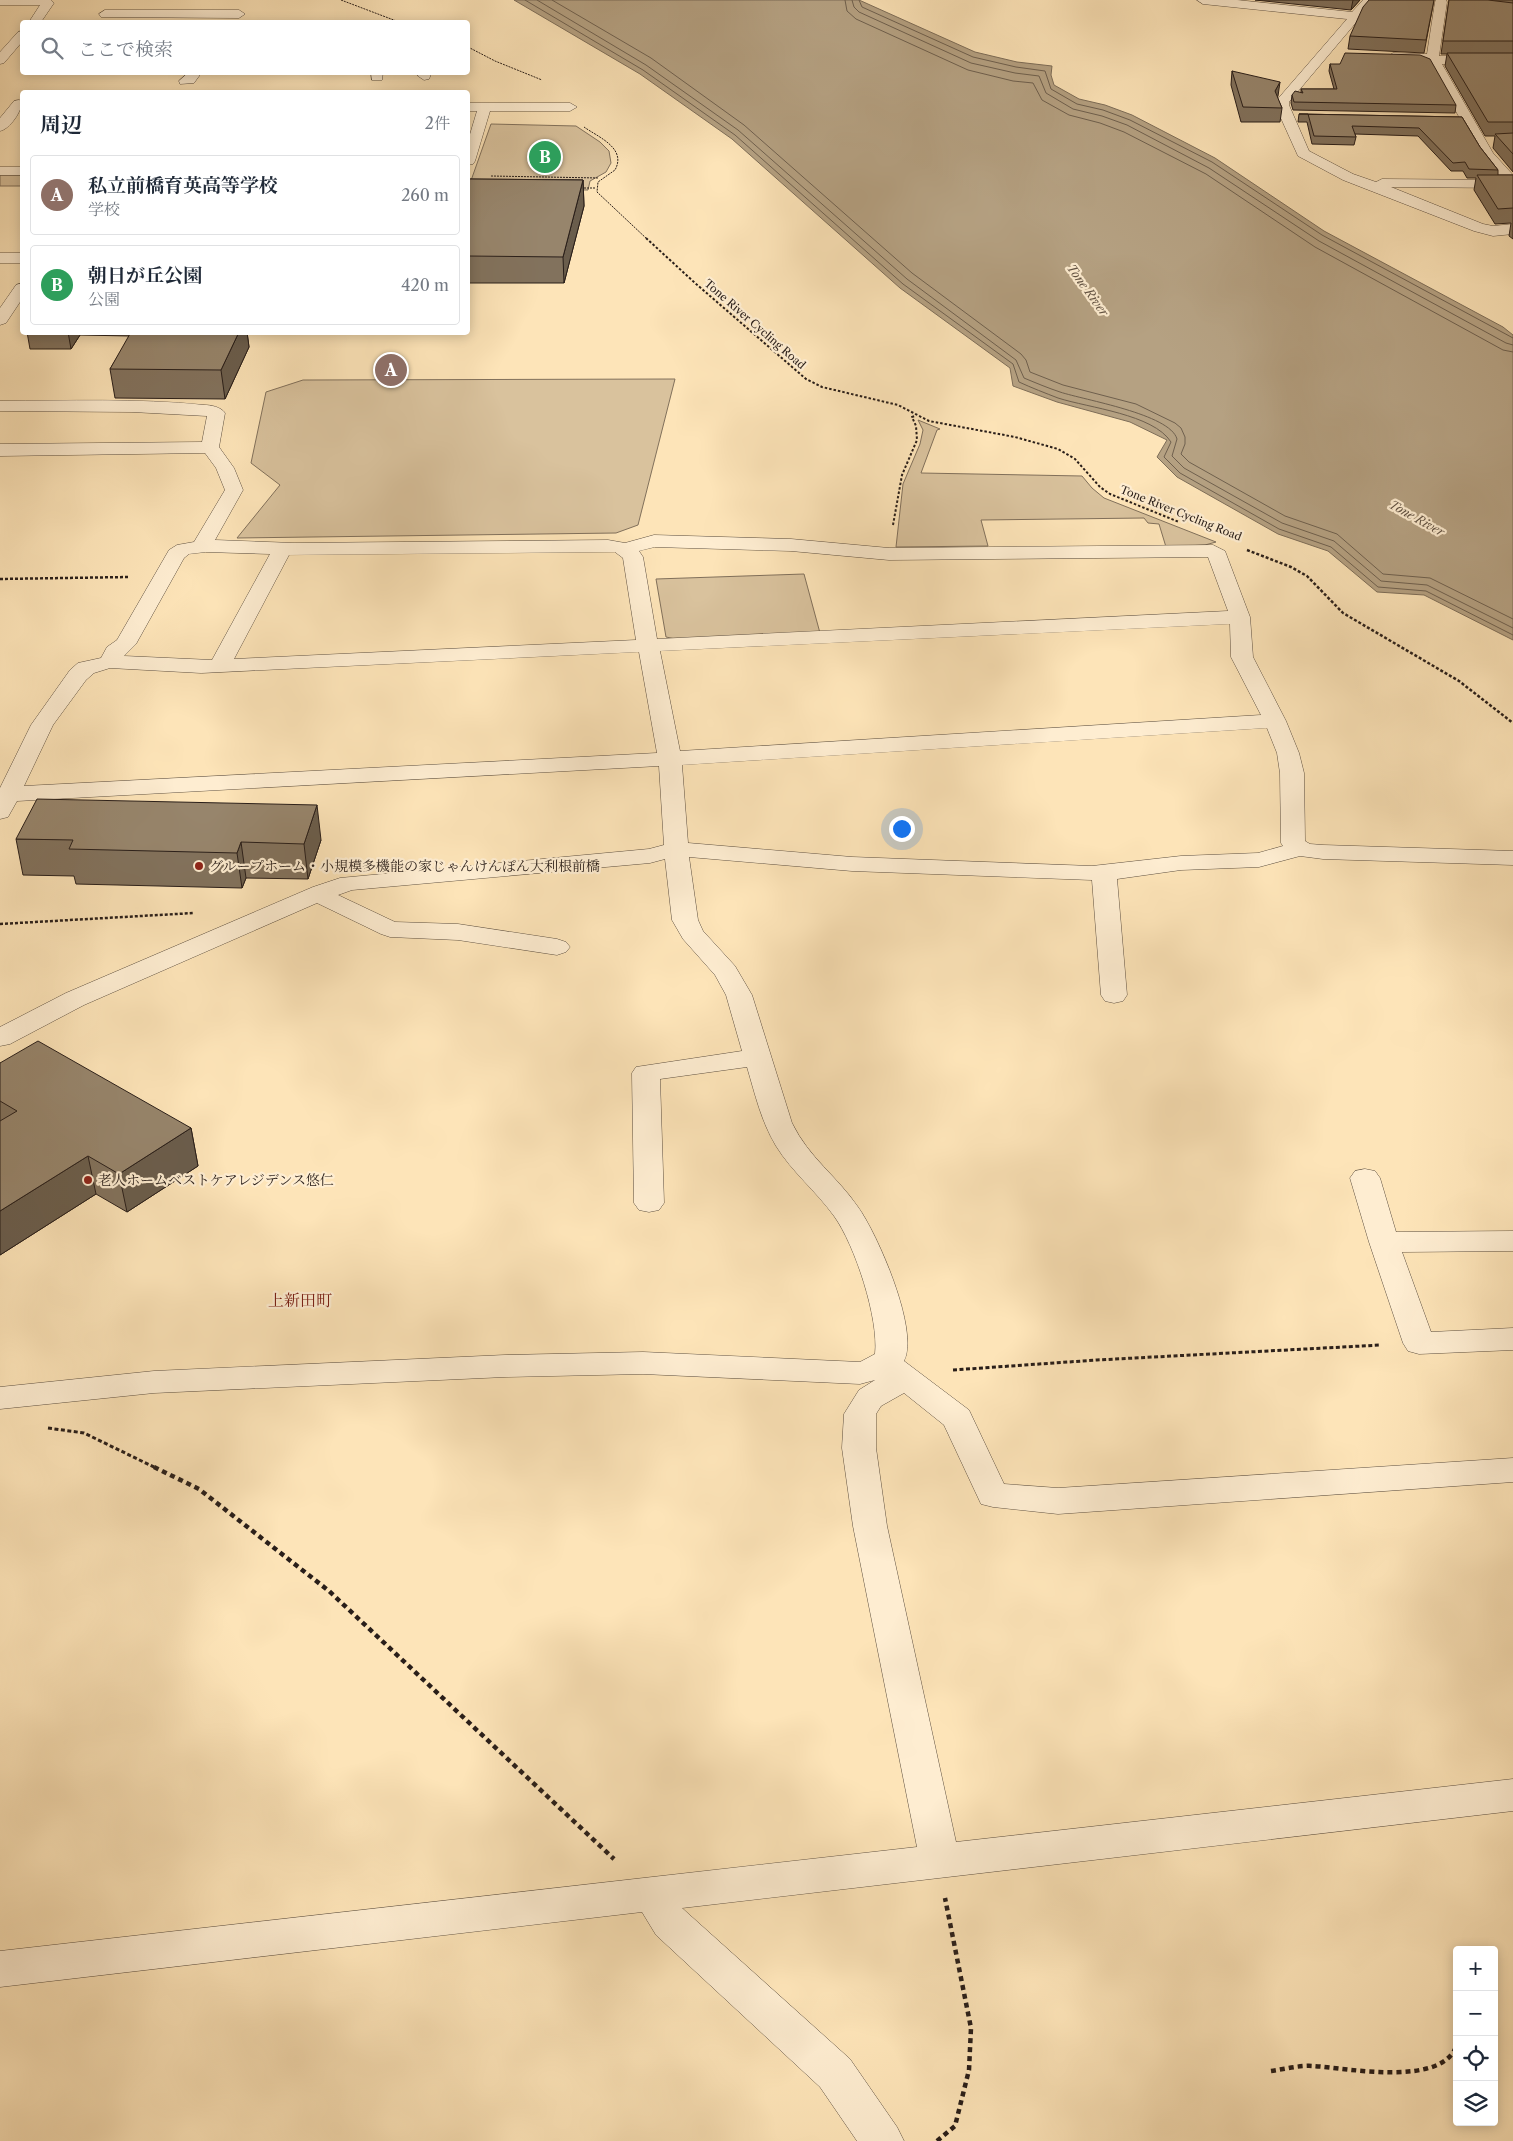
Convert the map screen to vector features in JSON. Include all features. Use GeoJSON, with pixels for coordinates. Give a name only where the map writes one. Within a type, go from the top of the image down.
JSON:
{"type":"FeatureCollection","features":[{"type":"Feature","properties":{"kind":"street"},"geometry":{"type":"LineString","coordinates":[[225,0],[243,18]]}},
{"type":"Feature","properties":{"kind":"street"},"geometry":{"type":"LineString","coordinates":[[1203,0],[1355,16]]}},
{"type":"Feature","properties":{"kind":"street"},"geometry":{"type":"LineString","coordinates":[[1368,0],[1355,16],[1331,55],[1283,101],[1282,105],[1286,116],[1303,153],[1348,177],[1483,230],[1513,230]]}},
{"type":"Feature","properties":{"kind":"street"},"geometry":{"type":"LineString","coordinates":[[7,1],[42,1],[48,3],[36,20]]}},
{"type":"Feature","properties":{"kind":"street"},"geometry":{"type":"LineString","coordinates":[[1432,60],[1441,2]]}},
{"type":"Feature","properties":{"kind":"street"},"geometry":{"type":"LineString","coordinates":[[105,14],[243,18]]}},
{"type":"Feature","properties":{"kind":"street"},"geometry":{"type":"LineString","coordinates":[[7,31],[20,31]]}},
{"type":"Feature","properties":{"kind":"street"},"geometry":{"type":"LineString","coordinates":[[0,60],[20,37]]}},
{"type":"Feature","properties":{"kind":"street"},"geometry":{"type":"LineString","coordinates":[[1383,57],[1420,57],[1432,60],[1513,60]]}},
{"type":"Feature","properties":{"kind":"street"},"geometry":{"type":"LineString","coordinates":[[1432,60],[1435,62],[1487,155],[1513,184]]}},
{"type":"Feature","properties":{"kind":"street"},"geometry":{"type":"LineString","coordinates":[[185,81],[192,75]]}},
{"type":"Feature","properties":{"kind":"street"},"geometry":{"type":"LineString","coordinates":[[0,105],[20,104]]}},
{"type":"Feature","properties":{"kind":"street"},"geometry":{"type":"LineString","coordinates":[[0,127],[20,105]]}},
{"type":"Feature","properties":{"kind":"street"},"geometry":{"type":"LineString","coordinates":[[470,107],[570,107]]}},
{"type":"Feature","properties":{"kind":"street"},"geometry":{"type":"LineString","coordinates":[[470,155],[485,107]]}},
{"type":"Feature","properties":{"kind":"street"},"geometry":{"type":"LineString","coordinates":[[1286,116],[1302,116]]}},
{"type":"Feature","properties":{"kind":"street"},"geometry":{"type":"LineString","coordinates":[[1448,118],[1467,118]]}},
{"type":"Feature","properties":{"kind":"street"},"geometry":{"type":"LineString","coordinates":[[1480,142],[1497,142]]}},
{"type":"Feature","properties":{"kind":"street"},"geometry":{"type":"LineString","coordinates":[[0,171],[20,171]]}},
{"type":"Feature","properties":{"kind":"street"},"geometry":{"type":"LineString","coordinates":[[1372,185],[1390,183],[1513,184]]}},
{"type":"Feature","properties":{"kind":"street"},"geometry":{"type":"LineString","coordinates":[[0,258],[20,258]]}},
{"type":"Feature","properties":{"kind":"street"},"geometry":{"type":"LineString","coordinates":[[0,320],[20,291]]}},
{"type":"Feature","properties":{"kind":"street"},"geometry":{"type":"LineString","coordinates":[[0,406],[132,407],[212,411],[216,413],[210,447],[225,468],[234,490],[204,542],[206,546]]}},
{"type":"Feature","properties":{"kind":"street"},"geometry":{"type":"LineString","coordinates":[[0,450],[210,447]]}},
{"type":"Feature","properties":{"kind":"street"},"geometry":{"type":"LineString","coordinates":[[110,662],[115,652],[125,644],[176,554],[184,549],[206,546],[283,548],[608,546],[625,548],[654,541],[790,545],[889,554],[1213,551],[1218,555],[1240,616],[1242,657],[1288,753],[1292,773],[1293,843],[1299,849]]}},
{"type":"Feature","properties":{"kind":"street"},"geometry":{"type":"LineString","coordinates":[[222,666],[223,658],[283,548]]}},
{"type":"Feature","properties":{"kind":"street"},"geometry":{"type":"LineString","coordinates":[[625,548],[634,557],[648,646],[670,759],[676,850],[685,920],[688,928],[719,963],[739,995],[778,1123],[787,1142],[807,1168],[848,1214],[858,1230],[884,1304],[892,1342],[891,1356],[896,1383],[870,1398],[860,1414],[858,1448],[870,1526],[936,1835],[938,1860]]}},
{"type":"Feature","properties":{"kind":"street"},"geometry":{"type":"LineString","coordinates":[[1240,616],[222,666],[185,667],[110,662],[95,664],[86,668],[78,675],[42,725],[4,803],[1274,721]]}},
{"type":"Feature","properties":{"kind":"street"},"geometry":{"type":"LineString","coordinates":[[0,1038],[75,999],[322,892],[349,883],[650,856],[676,850],[861,864],[1104,872],[1181,863],[1260,860],[1299,849],[1323,852],[1513,858]]}},
{"type":"Feature","properties":{"kind":"street"},"geometry":{"type":"LineString","coordinates":[[1104,872],[1114,995]]}},
{"type":"Feature","properties":{"kind":"street"},"geometry":{"type":"LineString","coordinates":[[322,892],[323,897],[390,929],[458,932],[557,947]]}},
{"type":"Feature","properties":{"kind":"street"},"geometry":{"type":"LineString","coordinates":[[649,1203],[646,1073],[757,1057]]}},
{"type":"Feature","properties":{"kind":"street"},"geometry":{"type":"LineString","coordinates":[[1365,1178],[1384,1242],[1419,1344],[1513,1339]]}},
{"type":"Feature","properties":{"kind":"street"},"geometry":{"type":"LineString","coordinates":[[1384,1242],[1513,1241]]}},
{"type":"Feature","properties":{"kind":"street"},"geometry":{"type":"LineString","coordinates":[[0,1398],[154,1382],[505,1366],[643,1363],[860,1373],[893,1369],[957,1418],[993,1495],[1058,1501],[1513,1470]]}},
{"type":"Feature","properties":{"kind":"street"},"geometry":{"type":"LineString","coordinates":[[0,1969],[1513,1795]]}},
{"type":"Feature","properties":{"kind":"street"},"geometry":{"type":"LineString","coordinates":[[657,1894],[661,1911],[670,1922],[835,2073],[882,2141]]}},
{"type":"Feature","properties":{"kind":"path"},"geometry":{"type":"LineString","coordinates":[[340,0],[394,20]]}},
{"type":"Feature","properties":{"kind":"path"},"geometry":{"type":"LineString","coordinates":[[470,48],[496,61],[549,82]]}},
{"type":"Feature","properties":{"kind":"path"},"geometry":{"type":"LineString","coordinates":[[490,176],[599,178],[613,173],[618,164],[617,153],[609,143],[583,126],[582,122]]}},
{"type":"Feature","properties":{"kind":"path"},"geometry":{"type":"LineString","coordinates":[[579,188],[596,188],[599,178]]}},
{"type":"Feature","properties":{"kind":"path","name":"Tone River Cycling Road"},"geometry":{"type":"LineString","coordinates":[[596,188],[600,195],[695,283],[806,379],[832,390],[898,405],[929,421],[1016,437],[1058,449],[1075,459],[1100,487],[1110,494],[1182,523]]}},
{"type":"Feature","properties":{"kind":"path"},"geometry":{"type":"LineString","coordinates":[[889,554],[894,504],[900,480],[917,443],[919,430],[912,417],[916,415]]}},
{"type":"Feature","properties":{"kind":"path","name":"Tone River Cycling Road"},"geometry":{"type":"LineString","coordinates":[[1241,547],[1289,567],[1308,578],[1343,613],[1459,681],[1513,723]]}},
{"type":"Feature","properties":{"kind":"path"},"geometry":{"type":"LineString","coordinates":[[0,579],[164,577]]}},
{"type":"Feature","properties":{"kind":"path"},"geometry":{"type":"LineString","coordinates":[[0,924],[199,913]]}},
{"type":"Feature","properties":{"kind":"path"},"geometry":{"type":"LineString","coordinates":[[893,1369],[1419,1344]]}},
{"type":"Feature","properties":{"kind":"path"},"geometry":{"type":"LineString","coordinates":[[27,1395],[22,1420],[30,1425],[84,1433],[199,1489],[322,1585],[630,1875],[657,1894]]}},
{"type":"Feature","properties":{"kind":"path"},"geometry":{"type":"LineString","coordinates":[[936,2141],[955,2126],[969,2070],[972,2028],[938,1860]]}},
{"type":"Feature","properties":{"kind":"path"},"geometry":{"type":"LineString","coordinates":[[1270,2071],[1311,2066],[1380,2073],[1409,2071],[1437,2066],[1453,2055]]}},
{"type":"Feature","properties":{"kind":"shaded area"},"geometry":{"type":"Polygon","coordinates":[[[491,124],[576,126],[600,142],[609,151],[611,163],[606,172],[590,181],[588,190],[470,189],[470,183],[491,124]]]}},
{"type":"Feature","properties":{"kind":"shaded area"},"geometry":{"type":"Polygon","coordinates":[[[0,175],[20,175],[20,186],[0,186],[0,175]]]}},
{"type":"Feature","properties":{"kind":"shaded area"},"geometry":{"type":"Polygon","coordinates":[[[675,379],[638,525],[616,533],[237,538],[280,485],[251,463],[266,392],[303,380],[675,379]]]}},
{"type":"Feature","properties":{"kind":"shaded area"},"geometry":{"type":"Polygon","coordinates":[[[918,420],[940,429],[937,430],[921,473],[1082,476],[1104,498],[1216,542],[1205,545],[1166,547],[1159,524],[1148,523],[1144,518],[981,520],[988,546],[896,547],[903,484],[920,444],[923,430],[918,420]]]}},
{"type":"Feature","properties":{"kind":"shaded area"},"geometry":{"type":"Polygon","coordinates":[[[804,574],[820,633],[680,640],[666,637],[656,579],[804,574]]]}},
{"type":"Feature","properties":{"kind":"water","name":"Tone River"},"geometry":{"type":"Polygon","coordinates":[[[514,0],[859,0],[975,52],[1017,62],[1052,66],[1051,75],[1054,85],[1079,99],[1105,105],[1132,115],[1215,158],[1324,231],[1503,327],[1513,335],[1513,640],[1424,595],[1377,592],[1328,551],[1278,534],[1177,477],[1157,457],[1167,440],[1130,422],[1057,402],[1013,386],[1010,368],[900,288],[732,139],[640,74],[514,0]]]}},
{"type":"Feature","properties":{"kind":"building"},"geometry":{"type":"Polygon","coordinates":[[[1369,0],[1434,0],[1426,40],[1350,36],[1363,7],[1369,0]]]}},
{"type":"Feature","properties":{"kind":"building"},"geometry":{"type":"Polygon","coordinates":[[[1449,0],[1488,0],[1513,3],[1513,41],[1443,41],[1449,0]]]}},
{"type":"Feature","properties":{"kind":"building"},"geometry":{"type":"Polygon","coordinates":[[[1345,53],[1420,55],[1430,59],[1456,105],[1294,102],[1292,95],[1295,91],[1303,93],[1301,89],[1337,89],[1330,64],[1340,64],[1345,53]]]}},
{"type":"Feature","properties":{"kind":"building"},"geometry":{"type":"Polygon","coordinates":[[[1447,53],[1513,53],[1513,122],[1488,122],[1447,53]]]}},
{"type":"Feature","properties":{"kind":"building"},"geometry":{"type":"Polygon","coordinates":[[[1232,71],[1280,82],[1275,91],[1282,108],[1243,107],[1232,71]]]}},
{"type":"Feature","properties":{"kind":"building"},"geometry":{"type":"Polygon","coordinates":[[[1308,114],[1462,117],[1480,147],[1498,170],[1469,169],[1465,162],[1453,163],[1419,128],[1352,126],[1356,137],[1314,136],[1308,114]]]}},
{"type":"Feature","properties":{"kind":"building"},"geometry":{"type":"Polygon","coordinates":[[[1513,133],[1513,154],[1495,134],[1513,133]]]}},
{"type":"Feature","properties":{"kind":"building"},"geometry":{"type":"Polygon","coordinates":[[[1477,175],[1513,175],[1513,208],[1498,209],[1477,175]]]}},
{"type":"Feature","properties":{"kind":"building"},"geometry":{"type":"Polygon","coordinates":[[[470,179],[583,180],[563,257],[470,256],[470,179]]]}},
{"type":"Feature","properties":{"kind":"building"},"geometry":{"type":"Polygon","coordinates":[[[129,335],[238,335],[221,370],[110,369],[129,335]]]}},
{"type":"Feature","properties":{"kind":"building"},"geometry":{"type":"Polygon","coordinates":[[[37,799],[317,805],[304,844],[241,842],[237,853],[69,849],[73,840],[16,839],[37,799]]]}},
{"type":"Feature","properties":{"kind":"building"},"geometry":{"type":"Polygon","coordinates":[[[38,1041],[191,1128],[119,1174],[88,1156],[0,1211],[0,1121],[17,1111],[0,1101],[0,1063],[38,1041]]]}},
{"type":"Feature","properties":{"kind":"place","name":"朝日が丘公園"},"geometry":{"type":"Point","coordinates":[545,157]}},
{"type":"Feature","properties":{"kind":"place","name":"私立前橋育英高等学校"},"geometry":{"type":"Point","coordinates":[391,370]}},
{"type":"Feature","properties":{"kind":"place","name":"グループホーム・小規模多機能の家じゃんけんぽん大利根前橋"},"geometry":{"type":"Point","coordinates":[199,866]}},
{"type":"Feature","properties":{"kind":"place","name":"老人ホームベストケアレジデンス悠仁"},"geometry":{"type":"Point","coordinates":[88,1180]}},
{"type":"Feature","properties":{"kind":"district","name":"上新田町"},"geometry":{"type":"Point","coordinates":[300,1300]}}]}
